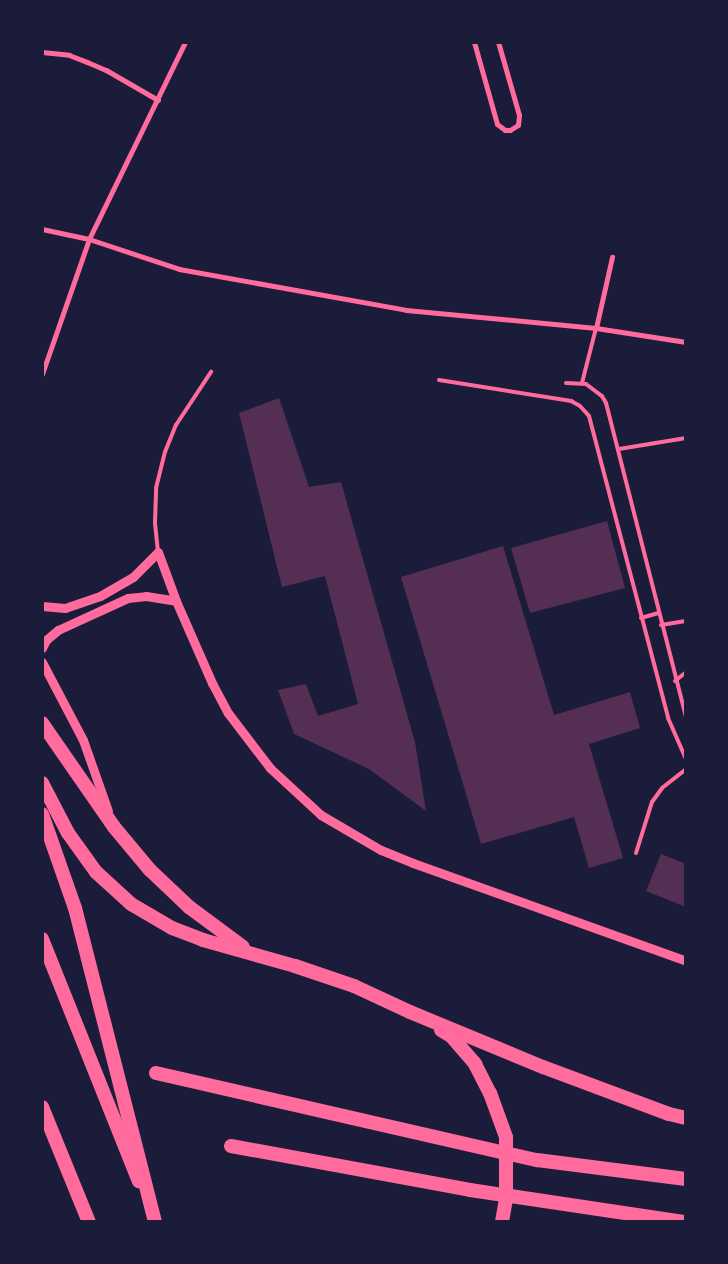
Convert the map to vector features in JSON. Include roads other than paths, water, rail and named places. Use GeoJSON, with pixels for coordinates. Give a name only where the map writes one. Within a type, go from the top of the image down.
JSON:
{"type":"FeatureCollection","features":[{"type":"Feature","properties":{"kind":"highway"},"geometry":{"type":"LineString","coordinates":[[42,723],[114,828],[150,870],[189,907],[249,952]]}},
{"type":"Feature","properties":{"kind":"highway"},"geometry":{"type":"LineString","coordinates":[[42,783],[81,853],[96,872],[131,904],[172,928],[204,940],[249,952],[354,986],[410,1012],[543,1067],[669,1114],[686,1118]]}},
{"type":"Feature","properties":{"kind":"highway"},"geometry":{"type":"LineString","coordinates":[[42,814],[75,908],[155,1222]]}},
{"type":"Feature","properties":{"kind":"highway"},"geometry":{"type":"LineString","coordinates":[[42,939],[155,1222]]}},
{"type":"Feature","properties":{"kind":"highway"},"geometry":{"type":"LineString","coordinates":[[410,1012],[451,1036],[475,1064],[490,1093],[506,1137],[506,1198],[502,1222]]}},
{"type":"Feature","properties":{"kind":"highway"},"geometry":{"type":"LineString","coordinates":[[156,1073],[537,1160],[686,1179]]}},
{"type":"Feature","properties":{"kind":"highway"},"geometry":{"type":"LineString","coordinates":[[42,1107],[89,1222]]}},
{"type":"Feature","properties":{"kind":"highway"},"geometry":{"type":"LineString","coordinates":[[231,1146],[470,1190],[684,1222]]}},
{"type":"Feature","properties":{"kind":"street"},"geometry":{"type":"LineString","coordinates":[[42,374],[89,239],[185,42]]}},
{"type":"Feature","properties":{"kind":"street"},"geometry":{"type":"LineString","coordinates":[[474,42],[498,124],[505,130],[510,130],[518,125],[519,116],[498,42]]}},
{"type":"Feature","properties":{"kind":"street"},"geometry":{"type":"LineString","coordinates":[[42,52],[69,56],[87,62],[106,70],[158,100]]}},
{"type":"Feature","properties":{"kind":"street"},"geometry":{"type":"LineString","coordinates":[[42,229],[89,239],[179,269],[396,309],[596,328],[686,342]]}},
{"type":"Feature","properties":{"kind":"street"},"geometry":{"type":"LineString","coordinates":[[596,328],[612,257]]}},
{"type":"Feature","properties":{"kind":"street"},"geometry":{"type":"LineString","coordinates":[[42,606],[66,608],[100,596],[133,577],[158,552],[176,601],[212,682],[248,742],[294,793],[321,815],[373,846],[413,863],[686,961]]}},
{"type":"Feature","properties":{"kind":"street"},"geometry":{"type":"LineString","coordinates":[[100,596],[105,607]]}},
{"type":"Feature","properties":{"kind":"street"},"geometry":{"type":"LineString","coordinates":[[42,648],[46,640],[58,630],[105,607],[137,596],[176,601]]}},
{"type":"Feature","properties":{"kind":"street"},"geometry":{"type":"LineString","coordinates":[[42,662],[83,740],[114,828]]}},
{"type":"Feature","properties":{"kind":"lane"},"geometry":{"type":"LineString","coordinates":[[582,383],[596,328]]}},
{"type":"Feature","properties":{"kind":"lane"},"geometry":{"type":"LineString","coordinates":[[158,552],[155,522],[156,488],[165,452],[176,425],[211,372]]}},
{"type":"Feature","properties":{"kind":"lane"},"geometry":{"type":"LineString","coordinates":[[439,380],[571,401],[580,406],[589,416],[668,718],[686,759]]}},
{"type":"Feature","properties":{"kind":"lane"},"geometry":{"type":"LineString","coordinates":[[566,383],[588,385],[605,399],[686,718]]}},
{"type":"Feature","properties":{"kind":"lane"},"geometry":{"type":"LineString","coordinates":[[619,449],[686,438]]}},
{"type":"Feature","properties":{"kind":"lane"},"geometry":{"type":"LineString","coordinates":[[641,618],[658,613]]}},
{"type":"Feature","properties":{"kind":"lane"},"geometry":{"type":"LineString","coordinates":[[661,625],[686,621]]}},
{"type":"Feature","properties":{"kind":"lane"},"geometry":{"type":"LineString","coordinates":[[675,680],[686,672]]}},
{"type":"Feature","properties":{"kind":"lane"},"geometry":{"type":"LineString","coordinates":[[636,853],[652,802],[662,788],[686,769]]}}]}
